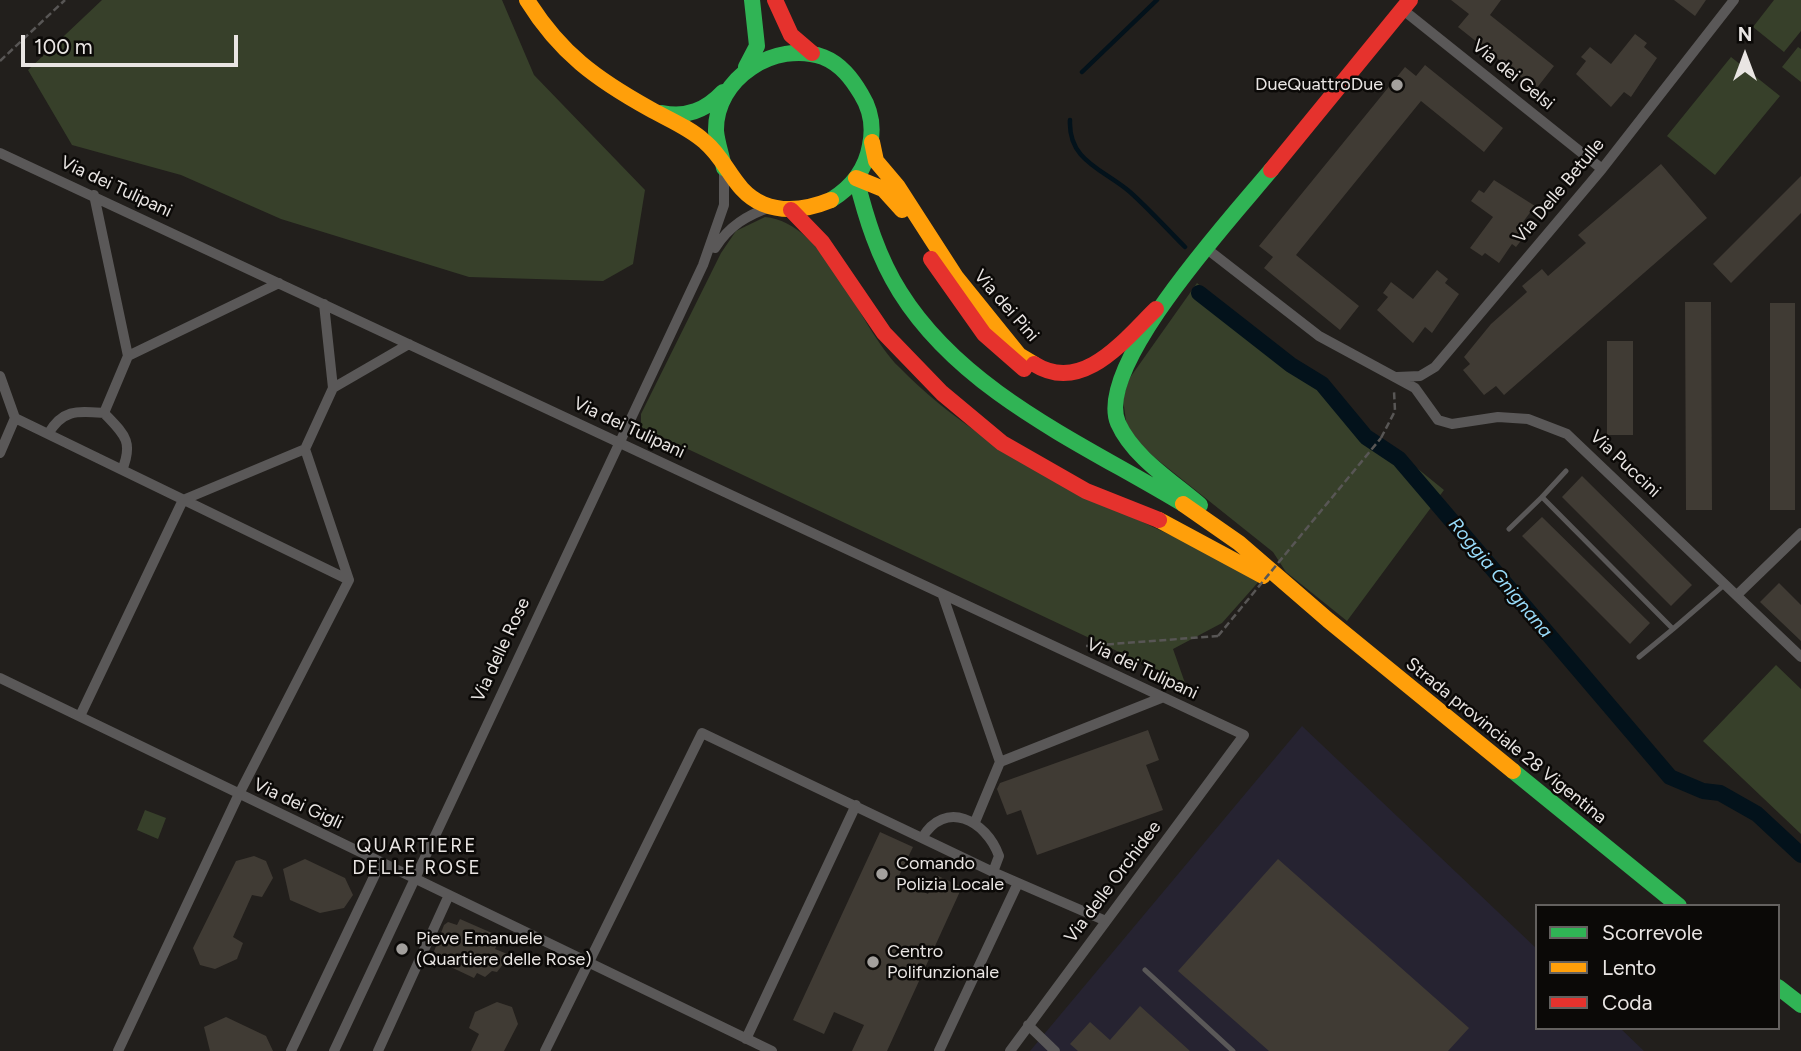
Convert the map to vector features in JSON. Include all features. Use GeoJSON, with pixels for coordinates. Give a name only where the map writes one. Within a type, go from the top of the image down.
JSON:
{"type":"FeatureCollection","features":[{"type":"Feature","properties":{"kind":"main road"},"geometry":{"type":"LineString","coordinates":[[527,0],[536,18],[562,50],[590,75],[706,142],[739,188],[754,200],[773,207],[791,209],[824,204],[847,189],[867,159],[872,140],[868,105],[857,84],[842,68],[800,46],[791,35],[775,0]]}},
{"type":"Feature","properties":{"kind":"main road"},"geometry":{"type":"LineString","coordinates":[[643,108],[668,115],[699,111],[714,102],[753,59],[757,46],[752,0]]}},
{"type":"Feature","properties":{"kind":"main road","name":"Via dei Pini"},"geometry":{"type":"LineString","coordinates":[[1225,533],[1198,503],[1137,451],[1117,421],[1114,392],[1127,361],[1161,305],[1406,4]]}},
{"type":"Feature","properties":{"kind":"main road"},"geometry":{"type":"LineString","coordinates":[[744,69],[756,61],[784,52],[814,55]]}},
{"type":"Feature","properties":{"kind":"main road"},"geometry":{"type":"LineString","coordinates":[[724,168],[717,151],[715,121],[722,96],[730,83]]}},
{"type":"Feature","properties":{"kind":"main road","name":"Via dei Pini"},"geometry":{"type":"LineString","coordinates":[[872,140],[876,161],[898,187],[956,277],[1019,355],[1040,368],[1058,373],[1090,368],[1106,358],[1143,318],[1161,305]]}},
{"type":"Feature","properties":{"kind":"main road"},"geometry":{"type":"LineString","coordinates":[[856,178],[868,230],[886,268],[910,307],[957,357],[1023,412],[1115,462],[1225,533],[1309,605]]}},
{"type":"Feature","properties":{"kind":"main road","name":"Via dei Pini"},"geometry":{"type":"LineString","coordinates":[[856,178],[883,189],[893,197],[964,308],[1005,356],[1021,368],[1038,376],[1070,380],[1092,377],[1127,361]]}},
{"type":"Feature","properties":{"kind":"main road"},"geometry":{"type":"LineString","coordinates":[[791,209],[822,242],[884,333],[942,393],[1002,443],[1086,491],[1164,522],[1232,557],[1309,605]]}},
{"type":"Feature","properties":{"kind":"main road","name":"Strada provinciale 28 Vigentina"},"geometry":{"type":"LineString","coordinates":[[1309,605],[1677,904]]}},
{"type":"Feature","properties":{"kind":"main road"},"geometry":{"type":"LineString","coordinates":[[1780,989],[1801,1005]]}},
{"type":"Feature","properties":{"kind":"street","name":"Via Delle Betulle"},"geometry":{"type":"LineString","coordinates":[[1394,377],[1419,376],[1435,367],[1602,169],[1734,0]]}},
{"type":"Feature","properties":{"kind":"street","name":"Via dei Gelsi"},"geometry":{"type":"LineString","coordinates":[[1406,4],[1602,169]]}},
{"type":"Feature","properties":{"kind":"street","name":"Via dei Tulipani"},"geometry":{"type":"LineString","coordinates":[[0,153],[1244,735]]}},
{"type":"Feature","properties":{"kind":"street","name":"Via delle Rose"},"geometry":{"type":"LineString","coordinates":[[334,1051],[703,265],[724,205],[724,168]]}},
{"type":"Feature","properties":{"kind":"street"},"geometry":{"type":"LineString","coordinates":[[94,195],[128,356],[104,414]]}},
{"type":"Feature","properties":{"kind":"street","name":"Via delle Rose"},"geometry":{"type":"LineString","coordinates":[[703,265],[734,225],[752,214],[773,207]]}},
{"type":"Feature","properties":{"kind":"street"},"geometry":{"type":"LineString","coordinates":[[1208,249],[1319,336],[1394,377]]}},
{"type":"Feature","properties":{"kind":"street"},"geometry":{"type":"LineString","coordinates":[[128,356],[279,282]]}},
{"type":"Feature","properties":{"kind":"street"},"geometry":{"type":"LineString","coordinates":[[118,1051],[238,796],[348,580],[305,449],[332,388],[324,304]]}},
{"type":"Feature","properties":{"kind":"street"},"geometry":{"type":"LineString","coordinates":[[332,388],[409,344]]}},
{"type":"Feature","properties":{"kind":"street"},"geometry":{"type":"LineString","coordinates":[[0,376],[15,418],[0,453]]}},
{"type":"Feature","properties":{"kind":"street","name":"Via Puccini"},"geometry":{"type":"LineString","coordinates":[[1394,377],[1415,388],[1438,420],[1452,424],[1498,417],[1528,419],[1567,434],[1727,583],[1801,657]]}},
{"type":"Feature","properties":{"kind":"street"},"geometry":{"type":"LineString","coordinates":[[48,434],[57,419],[77,411],[104,414],[124,433],[129,453],[121,470]]}},
{"type":"Feature","properties":{"kind":"street"},"geometry":{"type":"LineString","coordinates":[[15,418],[348,580]]}},
{"type":"Feature","properties":{"kind":"street"},"geometry":{"type":"LineString","coordinates":[[80,716],[183,500],[305,449]]}},
{"type":"Feature","properties":{"kind":"street"},"geometry":{"type":"LineString","coordinates":[[1738,594],[1801,533]]}},
{"type":"Feature","properties":{"kind":"street"},"geometry":{"type":"LineString","coordinates":[[943,596],[1000,762],[975,822]]}},
{"type":"Feature","properties":{"kind":"street","name":"Via dei Gigli"},"geometry":{"type":"LineString","coordinates":[[0,678],[238,796],[415,878],[772,1051]]}},
{"type":"Feature","properties":{"kind":"street"},"geometry":{"type":"LineString","coordinates":[[1000,762],[1161,698]]}},
{"type":"Feature","properties":{"kind":"street"},"geometry":{"type":"LineString","coordinates":[[545,1051],[702,733],[993,872],[1106,920]]}},
{"type":"Feature","properties":{"kind":"street","name":"Via delle Orchidee"},"geometry":{"type":"LineString","coordinates":[[1010,1051],[1244,735]]}},
{"type":"Feature","properties":{"kind":"street"},"geometry":{"type":"LineString","coordinates":[[746,1039],[856,805]]}},
{"type":"Feature","properties":{"kind":"street"},"geometry":{"type":"LineString","coordinates":[[922,838],[930,824],[944,818],[975,822],[994,840],[999,856],[993,872]]}},
{"type":"Feature","properties":{"kind":"street"},"geometry":{"type":"LineString","coordinates":[[291,1051],[381,862]]}},
{"type":"Feature","properties":{"kind":"street"},"geometry":{"type":"LineString","coordinates":[[939,1051],[1018,883]]}},
{"type":"Feature","properties":{"kind":"street"},"geometry":{"type":"LineString","coordinates":[[378,1051],[449,895]]}},
{"type":"Feature","properties":{"kind":"street"},"geometry":{"type":"LineString","coordinates":[[1028,1026],[1055,1051]]}},
{"type":"Feature","properties":{"kind":"lane"},"geometry":{"type":"LineString","coordinates":[[1509,528],[1566,471]]}},
{"type":"Feature","properties":{"kind":"lane"},"geometry":{"type":"LineString","coordinates":[[1542,496],[1673,629]]}},
{"type":"Feature","properties":{"kind":"lane"},"geometry":{"type":"LineString","coordinates":[[1639,657],[1727,583]]}},
{"type":"Feature","properties":{"kind":"lane"},"geometry":{"type":"LineString","coordinates":[[1145,970],[1233,1051]]}},
{"type":"Feature","properties":{"kind":"path"},"geometry":{"type":"LineString","coordinates":[[0,61],[65,0]]}},
{"type":"Feature","properties":{"kind":"path"},"geometry":{"type":"LineString","coordinates":[[1081,660],[1087,644],[1218,636],[1381,438],[1395,411],[1394,377]]}},
{"type":"Feature","properties":{"kind":"shaded area"},"geometry":{"type":"Polygon","coordinates":[[[1302,726],[1535,947],[1535,1030],[1622,1030],[1644,1051],[1030,1051],[1302,726]]]}},
{"type":"Feature","properties":{"kind":"green space"},"geometry":{"type":"Polygon","coordinates":[[[102,0],[502,0],[534,75],[645,190],[633,264],[603,281],[469,277],[281,219],[181,175],[72,145],[28,70],[102,0]]]}},
{"type":"Feature","properties":{"kind":"green space"},"geometry":{"type":"Polygon","coordinates":[[[1774,0],[1801,0],[1801,31],[1784,52],[1753,27],[1774,0]]]}},
{"type":"Feature","properties":{"kind":"green space"},"geometry":{"type":"Polygon","coordinates":[[[1798,47],[1801,49],[1801,82],[1782,67],[1798,47]]]}},
{"type":"Feature","properties":{"kind":"green space"},"geometry":{"type":"Polygon","coordinates":[[[1731,57],[1780,96],[1715,175],[1667,136],[1731,57]]]}},
{"type":"Feature","properties":{"kind":"green space"},"geometry":{"type":"Polygon","coordinates":[[[765,217],[787,223],[806,237],[840,278],[869,327],[899,367],[938,402],[980,434],[1071,487],[1261,579],[1222,623],[1173,649],[1185,683],[641,427],[641,414],[721,253],[736,231],[765,217]]]}},
{"type":"Feature","properties":{"kind":"green space"},"geometry":{"type":"Polygon","coordinates":[[[1197,283],[1267,343],[1328,385],[1344,409],[1444,490],[1347,621],[1286,572],[1273,552],[1154,457],[1133,437],[1126,421],[1123,399],[1129,379],[1197,283]]]}},
{"type":"Feature","properties":{"kind":"green space"},"geometry":{"type":"Polygon","coordinates":[[[1776,665],[1801,689],[1801,834],[1703,741],[1776,665]]]}},
{"type":"Feature","properties":{"kind":"green space"},"geometry":{"type":"Polygon","coordinates":[[[145,810],[166,818],[158,839],[137,830],[145,810]]]}},
{"type":"Feature","properties":{"kind":"building"},"geometry":{"type":"Polygon","coordinates":[[[1451,0],[1501,0],[1490,15],[1554,66],[1536,89],[1458,27],[1469,14],[1451,0]]]}},
{"type":"Feature","properties":{"kind":"building"},"geometry":{"type":"Polygon","coordinates":[[[1674,0],[1706,0],[1695,16],[1674,0]]]}},
{"type":"Feature","properties":{"kind":"building"},"geometry":{"type":"Polygon","coordinates":[[[1635,34],[1647,43],[1644,47],[1657,58],[1631,97],[1624,92],[1611,107],[1576,74],[1586,61],[1581,57],[1590,47],[1611,64],[1635,34]]]}},
{"type":"Feature","properties":{"kind":"building"},"geometry":{"type":"Polygon","coordinates":[[[1425,65],[1503,128],[1484,152],[1421,101],[1296,255],[1359,306],[1340,330],[1264,268],[1273,257],[1259,246],[1405,67],[1416,76],[1425,65]]]}},
{"type":"Feature","properties":{"kind":"building"},"geometry":{"type":"Polygon","coordinates":[[[1661,164],[1707,218],[1504,395],[1496,386],[1484,395],[1463,370],[1470,364],[1464,357],[1491,324],[1527,292],[1522,286],[1542,269],[1548,276],[1586,243],[1578,235],[1661,164]]]}},
{"type":"Feature","properties":{"kind":"building"},"geometry":{"type":"Polygon","coordinates":[[[1801,176],[1801,213],[1731,283],[1713,264],[1801,176]]]}},
{"type":"Feature","properties":{"kind":"building"},"geometry":{"type":"Polygon","coordinates":[[[1494,180],[1535,206],[1523,222],[1531,228],[1516,247],[1512,244],[1499,263],[1485,253],[1482,256],[1470,248],[1493,217],[1471,201],[1479,190],[1484,193],[1494,180]]]}},
{"type":"Feature","properties":{"kind":"building"},"geometry":{"type":"Polygon","coordinates":[[[1437,270],[1448,279],[1445,283],[1459,294],[1432,333],[1425,327],[1413,343],[1377,310],[1388,297],[1383,293],[1391,282],[1413,299],[1437,270]]]}},
{"type":"Feature","properties":{"kind":"building"},"geometry":{"type":"Polygon","coordinates":[[[1685,302],[1711,302],[1712,510],[1686,510],[1685,302]]]}},
{"type":"Feature","properties":{"kind":"building"},"geometry":{"type":"Polygon","coordinates":[[[1770,303],[1795,303],[1795,510],[1770,510],[1770,303]]]}},
{"type":"Feature","properties":{"kind":"building"},"geometry":{"type":"Polygon","coordinates":[[[1607,341],[1633,341],[1633,435],[1607,435],[1607,341]]]}},
{"type":"Feature","properties":{"kind":"building"},"geometry":{"type":"Polygon","coordinates":[[[1582,476],[1692,585],[1671,606],[1562,497],[1582,476]]]}},
{"type":"Feature","properties":{"kind":"building"},"geometry":{"type":"Polygon","coordinates":[[[1542,517],[1650,623],[1630,644],[1522,536],[1542,517]]]}},
{"type":"Feature","properties":{"kind":"building"},"geometry":{"type":"Polygon","coordinates":[[[1779,583],[1801,605],[1801,641],[1760,602],[1779,583]]]}},
{"type":"Feature","properties":{"kind":"building"},"geometry":{"type":"Polygon","coordinates":[[[1148,730],[1159,760],[1146,765],[1163,810],[1037,855],[1021,810],[1007,815],[997,789],[1000,783],[1148,730]]]}},
{"type":"Feature","properties":{"kind":"building","name":"Centro Polifunzionale"},"geometry":{"type":"Polygon","coordinates":[[[880,832],[913,847],[897,880],[928,894],[936,875],[962,887],[887,1051],[852,1051],[864,1025],[834,1012],[824,1034],[793,1020],[880,832]]]}},
{"type":"Feature","properties":{"kind":"building"},"geometry":{"type":"Polygon","coordinates":[[[254,856],[266,861],[273,878],[262,897],[252,895],[233,937],[243,943],[237,959],[215,969],[200,965],[193,948],[236,861],[254,856]]]}},
{"type":"Feature","properties":{"kind":"building"},"geometry":{"type":"Polygon","coordinates":[[[305,859],[345,878],[353,895],[344,908],[320,913],[290,900],[283,869],[305,859]]]}},
{"type":"Feature","properties":{"kind":"building"},"geometry":{"type":"Polygon","coordinates":[[[1278,859],[1469,1028],[1448,1051],[1269,1051],[1178,971],[1278,859]]]}},
{"type":"Feature","properties":{"kind":"building"},"geometry":{"type":"Polygon","coordinates":[[[460,919],[501,937],[495,949],[510,955],[497,972],[492,971],[485,977],[477,973],[474,978],[438,961],[440,956],[433,954],[444,925],[448,922],[457,925],[460,919]]]}},
{"type":"Feature","properties":{"kind":"building"},"geometry":{"type":"Polygon","coordinates":[[[497,1002],[512,1007],[518,1024],[504,1051],[471,1051],[479,1034],[469,1028],[475,1012],[497,1002]]]}},
{"type":"Feature","properties":{"kind":"building"},"geometry":{"type":"Polygon","coordinates":[[[1140,1006],[1190,1051],[1078,1051],[1070,1044],[1090,1022],[1110,1040],[1140,1006]]]}},
{"type":"Feature","properties":{"kind":"building"},"geometry":{"type":"Polygon","coordinates":[[[226,1017],[266,1036],[273,1051],[210,1051],[204,1027],[226,1017]]]}},
{"type":"Feature","properties":{"kind":"waterway"},"geometry":{"type":"LineString","coordinates":[[1082,72],[1157,0]]}},
{"type":"Feature","properties":{"kind":"waterway"},"geometry":{"type":"LineString","coordinates":[[1070,120],[1071,134],[1081,155],[1130,192],[1185,247]]}},
{"type":"Feature","properties":{"kind":"waterway","name":"Roggia Gnignana"},"geometry":{"type":"LineString","coordinates":[[1199,293],[1291,365],[1322,384],[1366,437],[1399,459],[1670,777],[1703,791],[1720,793],[1757,814],[1801,855]]}},
{"type":"Feature","properties":{"kind":"traffic: fast"},"geometry":{"type":"LineString","coordinates":[[746,67],[757,46],[752,0]]}},
{"type":"Feature","properties":{"kind":"traffic: fast"},"geometry":{"type":"LineString","coordinates":[[724,168],[716,131],[718,112],[737,80],[751,68],[786,54],[805,53],[823,57],[841,68],[854,83],[867,106],[872,125],[868,154],[861,170],[852,183],[831,200]]}},
{"type":"Feature","properties":{"kind":"traffic: fast"},"geometry":{"type":"LineString","coordinates":[[662,113],[696,111],[710,104],[723,92]]}},
{"type":"Feature","properties":{"kind":"traffic: fast"},"geometry":{"type":"LineString","coordinates":[[1200,505],[1154,468],[1133,447],[1118,423],[1116,398],[1127,366],[1146,330],[1200,255],[1271,170]]}},
{"type":"Feature","properties":{"kind":"traffic: fast"},"geometry":{"type":"LineString","coordinates":[[856,178],[874,237],[892,279],[926,328],[957,359],[991,388],[1028,413],[1183,504]]}},
{"type":"Feature","properties":{"kind":"traffic: fast"},"geometry":{"type":"LineString","coordinates":[[1513,771],[1677,904]]}},
{"type":"Feature","properties":{"kind":"traffic: fast"},"geometry":{"type":"LineString","coordinates":[[1780,989],[1801,1005]]}},
{"type":"Feature","properties":{"kind":"traffic: slow"},"geometry":{"type":"LineString","coordinates":[[527,0],[566,50],[613,87],[699,137],[753,198],[771,207],[788,209],[806,208],[831,200]]}},
{"type":"Feature","properties":{"kind":"traffic: slow"},"geometry":{"type":"LineString","coordinates":[[872,142],[876,161],[898,187],[956,277],[1019,355],[1034,364]]}},
{"type":"Feature","properties":{"kind":"traffic: slow"},"geometry":{"type":"LineString","coordinates":[[856,178],[883,189],[902,210]]}},
{"type":"Feature","properties":{"kind":"traffic: slow"},"geometry":{"type":"LineString","coordinates":[[1183,504],[1239,543],[1328,620],[1513,771]]}},
{"type":"Feature","properties":{"kind":"traffic: slow"},"geometry":{"type":"LineString","coordinates":[[1159,520],[1263,576]]}},
{"type":"Feature","properties":{"kind":"traffic: jam"},"geometry":{"type":"LineString","coordinates":[[775,0],[791,35],[812,53]]}},
{"type":"Feature","properties":{"kind":"traffic: jam"},"geometry":{"type":"LineString","coordinates":[[1271,170],[1410,0]]}},
{"type":"Feature","properties":{"kind":"traffic: jam"},"geometry":{"type":"LineString","coordinates":[[791,210],[822,242],[884,333],[942,393],[1002,443],[1086,491],[1159,520]]}},
{"type":"Feature","properties":{"kind":"traffic: jam"},"geometry":{"type":"LineString","coordinates":[[931,259],[984,334],[1024,369]]}},
{"type":"Feature","properties":{"kind":"traffic: jam"},"geometry":{"type":"LineString","coordinates":[[1034,364],[1052,372],[1069,373],[1086,368],[1117,348],[1156,309]]}},
{"type":"Feature","properties":{"kind":"place","name":"DueQuattroDue"},"geometry":{"type":"Point","coordinates":[1397,85]}},
{"type":"Feature","properties":{"kind":"place","name":"Comando Polizia Locale"},"geometry":{"type":"Point","coordinates":[882,874]}},
{"type":"Feature","properties":{"kind":"place","name":"Pieve Emanuele (Quartiere delle Rose)"},"geometry":{"type":"Point","coordinates":[402,949]}},
{"type":"Feature","properties":{"kind":"place","name":"Centro Polifunzionale"},"geometry":{"type":"Point","coordinates":[873,962]}},
{"type":"Feature","properties":{"kind":"district","name":"QUARTIERE DELLE ROSE"},"geometry":{"type":"Point","coordinates":[417,857]}}]}
